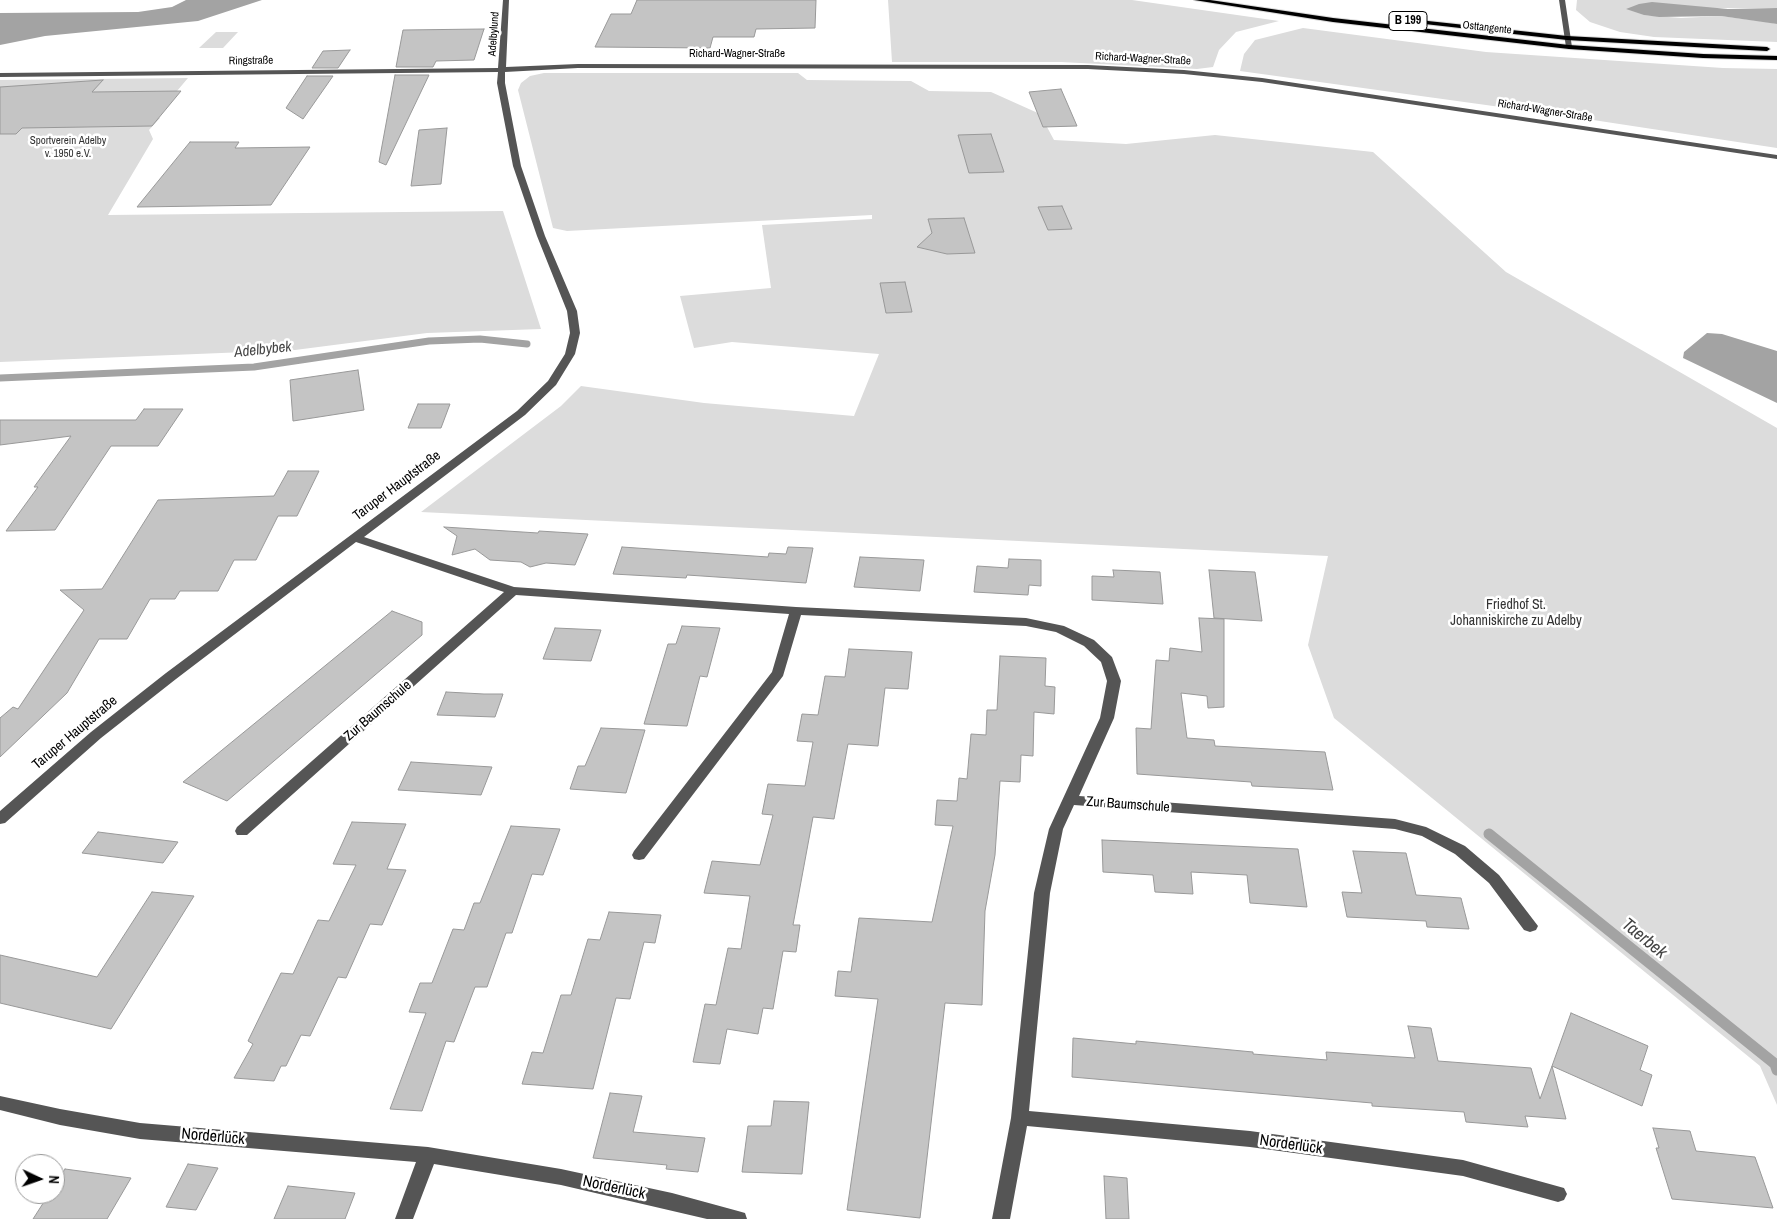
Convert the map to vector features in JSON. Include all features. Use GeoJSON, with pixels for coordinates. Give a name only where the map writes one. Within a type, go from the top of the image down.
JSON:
{"type":"FeatureCollection","features":[{"type":"Feature","properties":{"kind":"main road","name":"Osttangente"},"geometry":{"type":"LineString","coordinates":[[1198,0],[1333,20],[1569,47],[1777,58]]}},
{"type":"Feature","properties":{"kind":"main road","name":"Osttangente"},"geometry":{"type":"LineString","coordinates":[[1249,0],[1567,38],[1777,49]]}},
{"type":"Feature","properties":{"kind":"street","name":"Adelbylund"},"geometry":{"type":"LineString","coordinates":[[501,69],[506,0]]}},
{"type":"Feature","properties":{"kind":"street"},"geometry":{"type":"LineString","coordinates":[[1562,0],[1569,47]]}},
{"type":"Feature","properties":{"kind":"street","name":"Richard-Wagner-Straße"},"geometry":{"type":"LineString","coordinates":[[501,69],[578,66],[763,65],[1088,67],[1184,72],[1312,87],[1777,157]]}},
{"type":"Feature","properties":{"kind":"street","name":"Ringstraße"},"geometry":{"type":"LineString","coordinates":[[0,75],[501,69]]}},
{"type":"Feature","properties":{"kind":"street","name":"Taruper Hauptstraße"},"geometry":{"type":"LineString","coordinates":[[0,820],[96,736],[521,413],[552,383],[570,354],[575,333],[572,312],[517,166],[501,83],[501,69]]}},
{"type":"Feature","properties":{"kind":"street","name":"Zur Baumschule"},"geometry":{"type":"LineString","coordinates":[[355,538],[513,591],[796,611],[1026,622],[1060,629],[1088,643],[1107,660],[1114,681],[1107,718],[1068,800],[1395,824],[1426,832],[1460,850],[1494,879],[1530,926]]}},
{"type":"Feature","properties":{"kind":"street","name":"Zur Baumschule"},"geometry":{"type":"LineString","coordinates":[[242,831],[513,591]]}},
{"type":"Feature","properties":{"kind":"street"},"geometry":{"type":"LineString","coordinates":[[639,855],[778,673],[796,611]]}},
{"type":"Feature","properties":{"kind":"street"},"geometry":{"type":"LineString","coordinates":[[1001,1219],[1020,1118],[1042,893],[1056,829],[1068,800]]}},
{"type":"Feature","properties":{"kind":"street","name":"Norderlück"},"geometry":{"type":"LineString","coordinates":[[0,1103],[60,1117],[140,1131],[428,1155],[561,1177],[672,1201],[738,1219]]}},
{"type":"Feature","properties":{"kind":"street","name":"Norderlück"},"geometry":{"type":"LineString","coordinates":[[1020,1118],[1250,1139],[1453,1167],[1558,1194]]}},
{"type":"Feature","properties":{"kind":"street"},"geometry":{"type":"LineString","coordinates":[[404,1219],[428,1155]]}},
{"type":"Feature","properties":{"kind":"green space"},"geometry":{"type":"Polygon","coordinates":[[[888,0],[1132,0],[1279,21],[1236,32],[1219,50],[1213,67],[1197,69],[1061,62],[892,62],[888,0]]]}},
{"type":"Feature","properties":{"kind":"green space"},"geometry":{"type":"Polygon","coordinates":[[[1577,0],[1777,0],[1777,8],[1709,8],[1644,15],[1681,18],[1721,16],[1777,24],[1777,42],[1654,37],[1620,32],[1590,22],[1576,10],[1577,0]]]}},
{"type":"Feature","properties":{"kind":"green space"},"geometry":{"type":"Polygon","coordinates":[[[1303,28],[1486,52],[1723,68],[1777,69],[1777,148],[1580,118],[1240,71],[1244,54],[1255,40],[1303,28]]]}},
{"type":"Feature","properties":{"kind":"green space"},"geometry":{"type":"Polygon","coordinates":[[[216,32],[238,32],[223,48],[199,48],[216,32]]]}},
{"type":"Feature","properties":{"kind":"green space","name":"Friedhof St. Johanniskirche zu Adelby"},"geometry":{"type":"Polygon","coordinates":[[[544,73],[798,73],[807,80],[911,81],[929,91],[991,92],[1040,114],[1054,140],[1126,144],[1215,135],[1373,152],[1506,272],[1777,428],[1777,1105],[1760,1066],[1334,718],[1308,645],[1328,556],[421,512],[561,406],[581,386],[704,403],[854,416],[879,354],[732,342],[694,348],[680,296],[771,288],[762,225],[872,219],[872,215],[567,231],[553,228],[518,90],[521,83],[530,76],[544,73]]]}},
{"type":"Feature","properties":{"kind":"green space","name":"Sportverein Adelby v. 1950 e.V."},"geometry":{"type":"Polygon","coordinates":[[[188,78],[155,117],[160,118],[149,130],[153,139],[108,215],[503,211],[541,329],[427,333],[295,350],[0,362],[0,80],[188,78]]]}},
{"type":"Feature","properties":{"kind":"shaded area"},"geometry":{"type":"Polygon","coordinates":[[[186,0],[262,0],[198,21],[45,36],[0,45],[0,13],[138,12],[172,7],[186,0]]]}},
{"type":"Feature","properties":{"kind":"shaded area"},"geometry":{"type":"Polygon","coordinates":[[[1652,2],[1728,9],[1777,8],[1777,24],[1721,16],[1659,17],[1644,15],[1626,9],[1652,2]]]}},
{"type":"Feature","properties":{"kind":"shaded area"},"geometry":{"type":"Polygon","coordinates":[[[1707,333],[1722,334],[1777,351],[1777,403],[1683,358],[1684,352],[1707,333]]]}},
{"type":"Feature","properties":{"kind":"building"},"geometry":{"type":"Polygon","coordinates":[[[637,0],[816,0],[815,28],[756,29],[754,37],[713,37],[710,48],[595,47],[611,14],[631,14],[637,0]]]}},
{"type":"Feature","properties":{"kind":"building"},"geometry":{"type":"Polygon","coordinates":[[[484,29],[474,60],[436,61],[433,67],[396,67],[403,30],[484,29]]]}},
{"type":"Feature","properties":{"kind":"building"},"geometry":{"type":"Polygon","coordinates":[[[350,50],[338,68],[312,68],[323,51],[350,50]]]}},
{"type":"Feature","properties":{"kind":"building"},"geometry":{"type":"Polygon","coordinates":[[[395,75],[429,75],[386,165],[379,162],[395,75]]]}},
{"type":"Feature","properties":{"kind":"building"},"geometry":{"type":"Polygon","coordinates":[[[307,76],[333,76],[303,119],[286,108],[307,76]]]}},
{"type":"Feature","properties":{"kind":"building"},"geometry":{"type":"Polygon","coordinates":[[[103,80],[92,92],[181,91],[152,126],[22,128],[16,134],[0,134],[0,87],[103,80]]]}},
{"type":"Feature","properties":{"kind":"building"},"geometry":{"type":"Polygon","coordinates":[[[1061,89],[1077,126],[1043,127],[1029,92],[1061,89]]]}},
{"type":"Feature","properties":{"kind":"building"},"geometry":{"type":"Polygon","coordinates":[[[447,128],[441,184],[411,186],[419,130],[447,128]]]}},
{"type":"Feature","properties":{"kind":"building"},"geometry":{"type":"Polygon","coordinates":[[[991,134],[1004,172],[969,173],[958,135],[991,134]]]}},
{"type":"Feature","properties":{"kind":"building"},"geometry":{"type":"Polygon","coordinates":[[[190,142],[239,142],[235,148],[310,147],[271,205],[137,207],[190,142]]]}},
{"type":"Feature","properties":{"kind":"building"},"geometry":{"type":"Polygon","coordinates":[[[1062,206],[1072,229],[1048,230],[1038,207],[1062,206]]]}},
{"type":"Feature","properties":{"kind":"building"},"geometry":{"type":"Polygon","coordinates":[[[964,218],[975,253],[947,254],[917,247],[932,233],[928,219],[964,218]]]}},
{"type":"Feature","properties":{"kind":"building"},"geometry":{"type":"Polygon","coordinates":[[[905,282],[912,312],[886,313],[880,283],[905,282]]]}},
{"type":"Feature","properties":{"kind":"building"},"geometry":{"type":"Polygon","coordinates":[[[358,370],[364,410],[293,421],[290,380],[358,370]]]}},
{"type":"Feature","properties":{"kind":"building"},"geometry":{"type":"Polygon","coordinates":[[[418,404],[450,404],[441,428],[408,428],[418,404]]]}},
{"type":"Feature","properties":{"kind":"building"},"geometry":{"type":"Polygon","coordinates":[[[144,409],[183,409],[158,446],[111,446],[55,530],[6,531],[38,487],[34,487],[71,436],[0,445],[0,420],[136,420],[144,409]]]}},
{"type":"Feature","properties":{"kind":"building"},"geometry":{"type":"Polygon","coordinates":[[[288,471],[319,471],[297,516],[278,516],[256,560],[234,560],[218,591],[180,591],[175,599],[150,599],[127,639],[99,639],[67,693],[0,757],[0,718],[13,707],[18,709],[84,610],[60,590],[102,589],[158,500],[274,496],[288,471]]]}},
{"type":"Feature","properties":{"kind":"building"},"geometry":{"type":"Polygon","coordinates":[[[444,527],[588,534],[575,565],[546,563],[530,567],[521,562],[490,560],[475,549],[452,555],[457,536],[444,527]]]}},
{"type":"Feature","properties":{"kind":"building"},"geometry":{"type":"Polygon","coordinates":[[[622,547],[768,557],[769,553],[786,554],[788,547],[813,548],[806,583],[687,575],[686,578],[613,574],[622,547]]]}},
{"type":"Feature","properties":{"kind":"building"},"geometry":{"type":"Polygon","coordinates":[[[860,557],[924,560],[920,591],[854,587],[860,557]]]}},
{"type":"Feature","properties":{"kind":"building"},"geometry":{"type":"Polygon","coordinates":[[[1009,559],[1041,560],[1041,586],[1029,585],[1028,595],[974,592],[977,566],[1008,568],[1009,559]]]}},
{"type":"Feature","properties":{"kind":"building"},"geometry":{"type":"Polygon","coordinates":[[[1113,570],[1160,572],[1163,604],[1092,600],[1092,576],[1114,577],[1113,570]]]}},
{"type":"Feature","properties":{"kind":"building"},"geometry":{"type":"Polygon","coordinates":[[[1209,570],[1255,572],[1262,621],[1214,618],[1209,570]]]}},
{"type":"Feature","properties":{"kind":"building"},"geometry":{"type":"Polygon","coordinates":[[[392,611],[422,622],[422,635],[227,801],[183,782],[392,611]]]}},
{"type":"Feature","properties":{"kind":"building"},"geometry":{"type":"Polygon","coordinates":[[[1199,618],[1224,619],[1224,707],[1208,708],[1207,696],[1181,693],[1187,738],[1214,740],[1215,746],[1325,752],[1333,790],[1252,786],[1251,782],[1137,774],[1136,728],[1151,729],[1156,660],[1169,661],[1170,648],[1202,652],[1199,618]]]}},
{"type":"Feature","properties":{"kind":"building"},"geometry":{"type":"Polygon","coordinates":[[[682,626],[720,628],[707,677],[700,676],[687,726],[644,724],[668,644],[676,644],[682,626]]]}},
{"type":"Feature","properties":{"kind":"building"},"geometry":{"type":"Polygon","coordinates":[[[555,628],[601,630],[591,661],[543,659],[555,628]]]}},
{"type":"Feature","properties":{"kind":"building"},"geometry":{"type":"Polygon","coordinates":[[[849,649],[912,652],[908,689],[885,688],[878,746],[848,744],[834,819],[813,817],[793,925],[800,925],[796,952],[783,951],[773,1009],[763,1008],[758,1034],[727,1029],[720,1064],[693,1062],[705,1004],[716,1005],[728,948],[741,949],[750,896],[704,893],[712,861],[760,865],[773,815],[762,814],[768,784],[805,786],[813,742],[797,741],[802,714],[818,715],[825,676],[845,677],[849,649]]]}},
{"type":"Feature","properties":{"kind":"building"},"geometry":{"type":"Polygon","coordinates":[[[1000,656],[1046,658],[1045,686],[1055,687],[1054,714],[1034,712],[1033,756],[1021,755],[1020,782],[1000,781],[995,855],[985,911],[982,1005],[945,1003],[920,1218],[847,1210],[878,999],[835,996],[838,971],[851,972],[859,918],[932,922],[953,826],[935,825],[937,800],[957,801],[959,778],[967,779],[971,734],[986,735],[987,710],[997,710],[1000,656]]]}},
{"type":"Feature","properties":{"kind":"building"},"geometry":{"type":"Polygon","coordinates":[[[446,692],[503,694],[495,717],[437,715],[446,692]]]}},
{"type":"Feature","properties":{"kind":"building"},"geometry":{"type":"Polygon","coordinates":[[[601,728],[645,730],[626,793],[570,789],[578,766],[585,766],[601,728]]]}},
{"type":"Feature","properties":{"kind":"building"},"geometry":{"type":"Polygon","coordinates":[[[411,762],[492,767],[481,795],[398,790],[411,762]]]}},
{"type":"Feature","properties":{"kind":"building"},"geometry":{"type":"Polygon","coordinates":[[[352,822],[406,824],[387,869],[406,870],[382,925],[370,924],[346,978],[338,977],[310,1036],[301,1035],[286,1066],[281,1066],[274,1081],[234,1078],[253,1044],[248,1041],[281,973],[293,974],[318,920],[329,921],[356,865],[333,864],[352,822]]]}},
{"type":"Feature","properties":{"kind":"building"},"geometry":{"type":"Polygon","coordinates":[[[511,826],[560,829],[543,875],[532,874],[512,933],[506,933],[487,987],[475,987],[454,1042],[446,1041],[422,1111],[390,1109],[426,1013],[409,1012],[420,983],[432,983],[453,929],[464,930],[474,903],[480,903],[511,826]]]}},
{"type":"Feature","properties":{"kind":"building"},"geometry":{"type":"Polygon","coordinates":[[[98,832],[178,842],[163,863],[82,853],[98,832]]]}},
{"type":"Feature","properties":{"kind":"building"},"geometry":{"type":"Polygon","coordinates":[[[1102,840],[1298,849],[1307,907],[1250,903],[1247,875],[1191,872],[1193,894],[1155,892],[1153,875],[1103,872],[1102,840]]]}},
{"type":"Feature","properties":{"kind":"building"},"geometry":{"type":"Polygon","coordinates":[[[1353,851],[1406,853],[1416,895],[1461,898],[1469,929],[1427,927],[1426,921],[1347,917],[1342,892],[1362,893],[1353,851]]]}},
{"type":"Feature","properties":{"kind":"building"},"geometry":{"type":"Polygon","coordinates":[[[152,892],[194,896],[111,1029],[0,1003],[0,955],[97,977],[152,892]]]}},
{"type":"Feature","properties":{"kind":"building"},"geometry":{"type":"Polygon","coordinates":[[[609,912],[661,915],[655,943],[644,942],[630,999],[616,998],[593,1089],[522,1084],[532,1052],[543,1053],[561,995],[571,995],[588,939],[600,940],[609,912]]]}},
{"type":"Feature","properties":{"kind":"building"},"geometry":{"type":"Polygon","coordinates":[[[1571,1013],[1648,1046],[1640,1070],[1652,1075],[1642,1106],[1552,1066],[1571,1013]]]}},
{"type":"Feature","properties":{"kind":"building"},"geometry":{"type":"Polygon","coordinates":[[[1408,1026],[1431,1028],[1438,1061],[1531,1068],[1540,1099],[1552,1066],[1566,1119],[1525,1116],[1528,1127],[1466,1122],[1464,1112],[1372,1106],[1372,1103],[1072,1077],[1073,1038],[1136,1044],[1136,1041],[1327,1060],[1326,1052],[1415,1058],[1408,1026]]]}},
{"type":"Feature","properties":{"kind":"building"},"geometry":{"type":"Polygon","coordinates":[[[610,1093],[642,1096],[633,1132],[705,1138],[698,1172],[666,1169],[667,1165],[593,1158],[610,1093]]]}},
{"type":"Feature","properties":{"kind":"building"},"geometry":{"type":"Polygon","coordinates":[[[774,1101],[809,1102],[802,1174],[742,1172],[748,1126],[771,1126],[774,1101]]]}},
{"type":"Feature","properties":{"kind":"building"},"geometry":{"type":"Polygon","coordinates":[[[1653,1128],[1690,1131],[1696,1151],[1755,1157],[1773,1208],[1672,1199],[1656,1148],[1659,1148],[1653,1128]]]}},
{"type":"Feature","properties":{"kind":"building"},"geometry":{"type":"Polygon","coordinates":[[[188,1164],[218,1168],[196,1210],[166,1207],[188,1164]]]}},
{"type":"Feature","properties":{"kind":"building"},"geometry":{"type":"Polygon","coordinates":[[[65,1169],[131,1178],[107,1219],[33,1219],[43,1204],[65,1204],[65,1169]]]}},
{"type":"Feature","properties":{"kind":"building"},"geometry":{"type":"Polygon","coordinates":[[[1104,1176],[1127,1178],[1129,1219],[1106,1219],[1104,1176]]]}},
{"type":"Feature","properties":{"kind":"building"},"geometry":{"type":"Polygon","coordinates":[[[288,1186],[355,1193],[345,1219],[274,1219],[288,1186]]]}},
{"type":"Feature","properties":{"kind":"waterway","name":"Adelbybek"},"geometry":{"type":"LineString","coordinates":[[0,378],[254,367],[429,341],[480,339],[527,344]]}},
{"type":"Feature","properties":{"kind":"waterway","name":"Taerbek"},"geometry":{"type":"LineString","coordinates":[[1489,834],[1775,1064],[1777,1070]]}}]}
